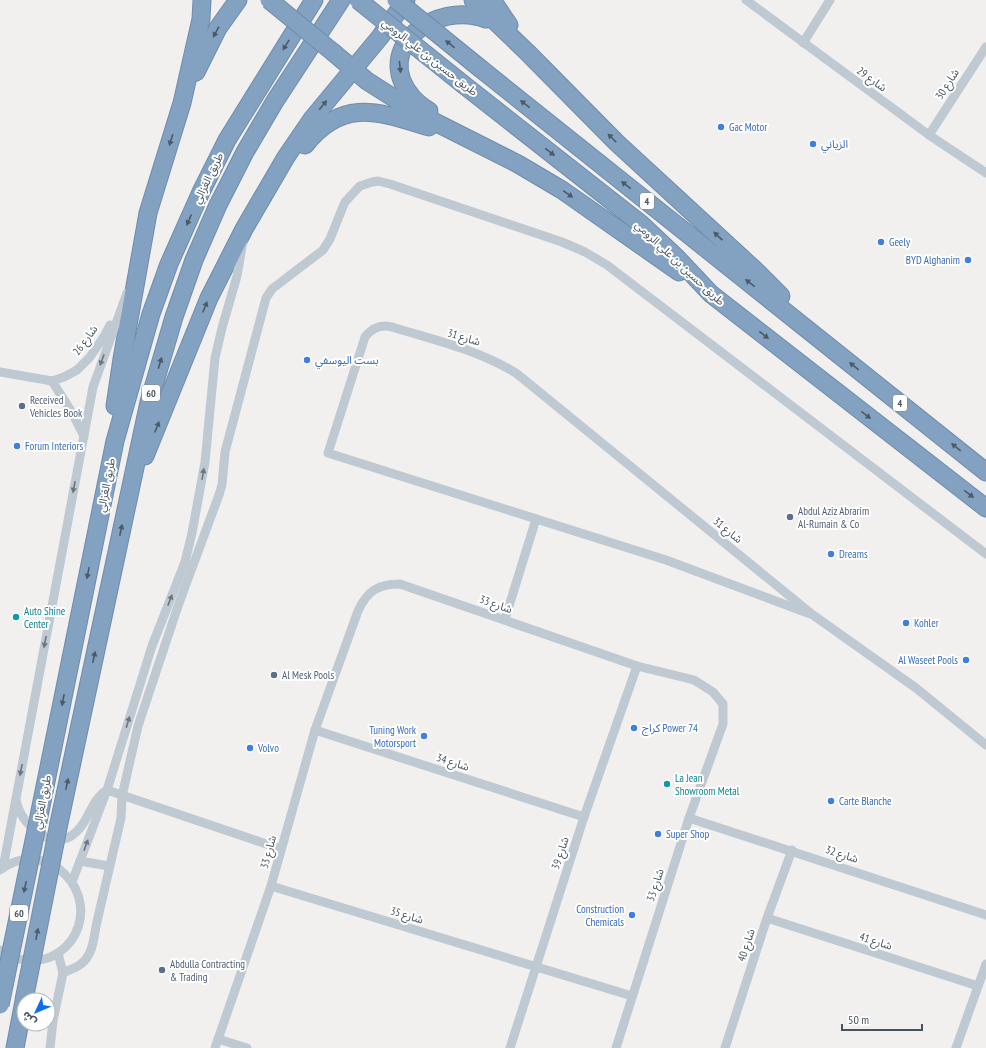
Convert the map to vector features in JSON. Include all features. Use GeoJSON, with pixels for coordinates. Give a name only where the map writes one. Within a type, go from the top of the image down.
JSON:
{"type":"FeatureCollection","features":[{"type":"Feature","properties":{"kind":"highway"},"geometry":{"type":"LineString","coordinates":[[115,440],[116,403],[148,214],[182,103],[201,19],[202,0]]}},
{"type":"Feature","properties":{"kind":"highway"},"geometry":{"type":"LineString","coordinates":[[182,103],[204,54],[218,28],[238,0]]}},
{"type":"Feature","properties":{"kind":"highway"},"geometry":{"type":"LineString","coordinates":[[269,0],[367,81],[412,110],[518,164],[562,190],[711,294]]}},
{"type":"Feature","properties":{"kind":"highway","name":"طريق الغزالي"},"geometry":{"type":"LineString","coordinates":[[0,1005],[115,440],[151,314],[169,264],[201,192],[227,140],[314,0]]}},
{"type":"Feature","properties":{"kind":"highway","name":"طريق الغزالي"},"geometry":{"type":"LineString","coordinates":[[26,992],[59,823],[148,402],[174,317],[194,260],[218,205],[245,152],[275,101],[341,0]]}},
{"type":"Feature","properties":{"kind":"highway","name":"طريق حسين بن علي الرومي"},"geometry":{"type":"LineString","coordinates":[[358,0],[640,224],[677,258],[711,294],[986,508]]}},
{"type":"Feature","properties":{"kind":"highway","name":"طريق حسين بن علي الرومي"},"geometry":{"type":"LineString","coordinates":[[396,0],[986,472]]}},
{"type":"Feature","properties":{"kind":"highway"},"geometry":{"type":"LineString","coordinates":[[126,503],[209,298],[244,229],[286,157],[312,119],[380,37],[406,0]]}},
{"type":"Feature","properties":{"kind":"highway"},"geometry":{"type":"LineString","coordinates":[[473,0],[617,143],[765,280],[814,334]]}},
{"type":"Feature","properties":{"kind":"highway"},"geometry":{"type":"LineString","coordinates":[[492,0],[528,53]]}},
{"type":"Feature","properties":{"kind":"highway"},"geometry":{"type":"LineString","coordinates":[[473,142],[419,103],[408,90],[401,75],[399,58],[403,41],[407,34],[418,21],[425,16],[441,10],[458,8],[482,17],[528,53]]}},
{"type":"Feature","properties":{"kind":"highway"},"geometry":{"type":"LineString","coordinates":[[264,196],[314,134],[329,122],[348,114],[369,112],[422,125],[473,142]]}},
{"type":"Feature","properties":{"kind":"highway","name":"طريق الغزالي"},"geometry":{"type":"LineString","coordinates":[[15,1048],[18,1032]]}},
{"type":"Feature","properties":{"kind":"street","name":"شارع 29"},"geometry":{"type":"LineString","coordinates":[[746,0],[928,135],[986,174]]}},
{"type":"Feature","properties":{"kind":"street"},"geometry":{"type":"LineString","coordinates":[[803,43],[830,0]]}},
{"type":"Feature","properties":{"kind":"street","name":"شارع 30"},"geometry":{"type":"LineString","coordinates":[[928,135],[986,47]]}},
{"type":"Feature","properties":{"kind":"street"},"geometry":{"type":"LineString","coordinates":[[63,973],[81,964],[90,952],[121,818],[122,796],[138,726],[178,606],[219,495],[222,484],[225,452],[268,295],[272,289],[323,250],[330,239],[346,202],[356,190],[366,184],[378,181],[390,184],[562,242],[596,258],[986,554]]}},
{"type":"Feature","properties":{"kind":"street"},"geometry":{"type":"LineString","coordinates":[[72,882],[106,790],[152,646],[185,562],[205,462],[215,358],[237,276],[242,253],[244,229]]}},
{"type":"Feature","properties":{"kind":"street"},"geometry":{"type":"LineString","coordinates":[[1,869],[16,797],[93,387],[125,299],[137,272]]}},
{"type":"Feature","properties":{"kind":"street","name":"شارع 26"},"geometry":{"type":"LineString","coordinates":[[52,381],[77,370],[90,357],[105,335],[116,311],[125,299]]}},
{"type":"Feature","properties":{"kind":"street","name":"شارع 31"},"geometry":{"type":"LineString","coordinates":[[813,615],[666,560],[328,454],[362,343],[369,332],[379,326],[392,327],[481,355],[516,373],[813,615],[916,688],[986,745]]}},
{"type":"Feature","properties":{"kind":"street"},"geometry":{"type":"LineString","coordinates":[[0,372],[52,381],[72,411],[84,436]]}},
{"type":"Feature","properties":{"kind":"street"},"geometry":{"type":"LineString","coordinates":[[505,619],[536,519]]}},
{"type":"Feature","properties":{"kind":"street","name":"شارع 33"},"geometry":{"type":"LineString","coordinates":[[216,1044],[271,886],[315,730],[362,601],[379,587],[389,584],[400,584],[505,619],[637,666],[694,680],[713,692],[723,704],[723,724],[689,818],[616,1048]]}},
{"type":"Feature","properties":{"kind":"street","name":"شارع 39"},"geometry":{"type":"LineString","coordinates":[[510,1048],[584,817],[637,666]]}},
{"type":"Feature","properties":{"kind":"street","name":"شارع 34"},"geometry":{"type":"LineString","coordinates":[[315,730],[584,817]]}},
{"type":"Feature","properties":{"kind":"street"},"geometry":{"type":"LineString","coordinates":[[106,790],[281,849]]}},
{"type":"Feature","properties":{"kind":"street"},"geometry":{"type":"LineString","coordinates":[[16,797],[19,812],[28,825],[46,837],[61,840],[72,836],[81,828],[99,796],[106,790]]}},
{"type":"Feature","properties":{"kind":"street","name":"32 شارع"},"geometry":{"type":"LineString","coordinates":[[689,818],[792,850],[986,915]]}},
{"type":"Feature","properties":{"kind":"street","name":"شارع 40"},"geometry":{"type":"LineString","coordinates":[[724,1048],[767,918],[792,850]]}},
{"type":"Feature","properties":{"kind":"street"},"geometry":{"type":"LineString","coordinates":[[0,950],[13,958],[24,961],[36,961],[58,953],[68,945],[76,934],[80,921],[81,907],[78,894],[72,882],[64,872],[53,865],[40,861],[27,860],[14,862],[1,869]]}},
{"type":"Feature","properties":{"kind":"street"},"geometry":{"type":"LineString","coordinates":[[80,861],[109,866]]}},
{"type":"Feature","properties":{"kind":"street","name":"شارع 35"},"geometry":{"type":"LineString","coordinates":[[271,886],[632,996]]}},
{"type":"Feature","properties":{"kind":"street","name":"شارع 41"},"geometry":{"type":"LineString","coordinates":[[767,918],[978,986]]}},
{"type":"Feature","properties":{"kind":"street"},"geometry":{"type":"LineString","coordinates":[[50,1048],[53,1021],[63,973],[58,953]]}},
{"type":"Feature","properties":{"kind":"street"},"geometry":{"type":"LineString","coordinates":[[956,1048],[986,964]]}},
{"type":"Feature","properties":{"kind":"street"},"geometry":{"type":"LineString","coordinates":[[216,1044],[247,1048]]}},
{"type":"Feature","properties":{"kind":"place","name":"Gac Motor"},"geometry":{"type":"Point","coordinates":[721,127]}},
{"type":"Feature","properties":{"kind":"place","name":"الزياني"},"geometry":{"type":"Point","coordinates":[813,144]}},
{"type":"Feature","properties":{"kind":"place","name":"Geely"},"geometry":{"type":"Point","coordinates":[881,242]}},
{"type":"Feature","properties":{"kind":"place","name":"BYD Alghanim"},"geometry":{"type":"Point","coordinates":[968,260]}},
{"type":"Feature","properties":{"kind":"place","name":"بست اليوسفي"},"geometry":{"type":"Point","coordinates":[307,360]}},
{"type":"Feature","properties":{"kind":"place","name":"Received Vehicles Book"},"geometry":{"type":"Point","coordinates":[22,406]}},
{"type":"Feature","properties":{"kind":"place","name":"Forum Interiors"},"geometry":{"type":"Point","coordinates":[17,446]}},
{"type":"Feature","properties":{"kind":"place","name":"Abdul Aziz Abrarim Al-Rumain & Co"},"geometry":{"type":"Point","coordinates":[790,517]}},
{"type":"Feature","properties":{"kind":"place","name":"Dreams"},"geometry":{"type":"Point","coordinates":[831,554]}},
{"type":"Feature","properties":{"kind":"place","name":"Auto Shine Center"},"geometry":{"type":"Point","coordinates":[16,617]}},
{"type":"Feature","properties":{"kind":"place","name":"Kohler"},"geometry":{"type":"Point","coordinates":[906,623]}},
{"type":"Feature","properties":{"kind":"place","name":"Al Waseet Pools"},"geometry":{"type":"Point","coordinates":[966,660]}},
{"type":"Feature","properties":{"kind":"place","name":"Al Mesk Pools"},"geometry":{"type":"Point","coordinates":[274,675]}},
{"type":"Feature","properties":{"kind":"place","name":"كراج Power 74"},"geometry":{"type":"Point","coordinates":[634,728]}},
{"type":"Feature","properties":{"kind":"place","name":"Tuning Work Motorsport"},"geometry":{"type":"Point","coordinates":[424,736]}},
{"type":"Feature","properties":{"kind":"place","name":"Volvo"},"geometry":{"type":"Point","coordinates":[250,748]}},
{"type":"Feature","properties":{"kind":"place","name":"La Jean Showroom Metal"},"geometry":{"type":"Point","coordinates":[667,784]}},
{"type":"Feature","properties":{"kind":"place","name":"Carte Blanche"},"geometry":{"type":"Point","coordinates":[831,801]}},
{"type":"Feature","properties":{"kind":"place","name":"Super Shop"},"geometry":{"type":"Point","coordinates":[658,834]}},
{"type":"Feature","properties":{"kind":"place","name":"Construction Chemicals"},"geometry":{"type":"Point","coordinates":[632,915]}},
{"type":"Feature","properties":{"kind":"place","name":"Abdulla Contracting & Trading"},"geometry":{"type":"Point","coordinates":[162,970]}}]}
